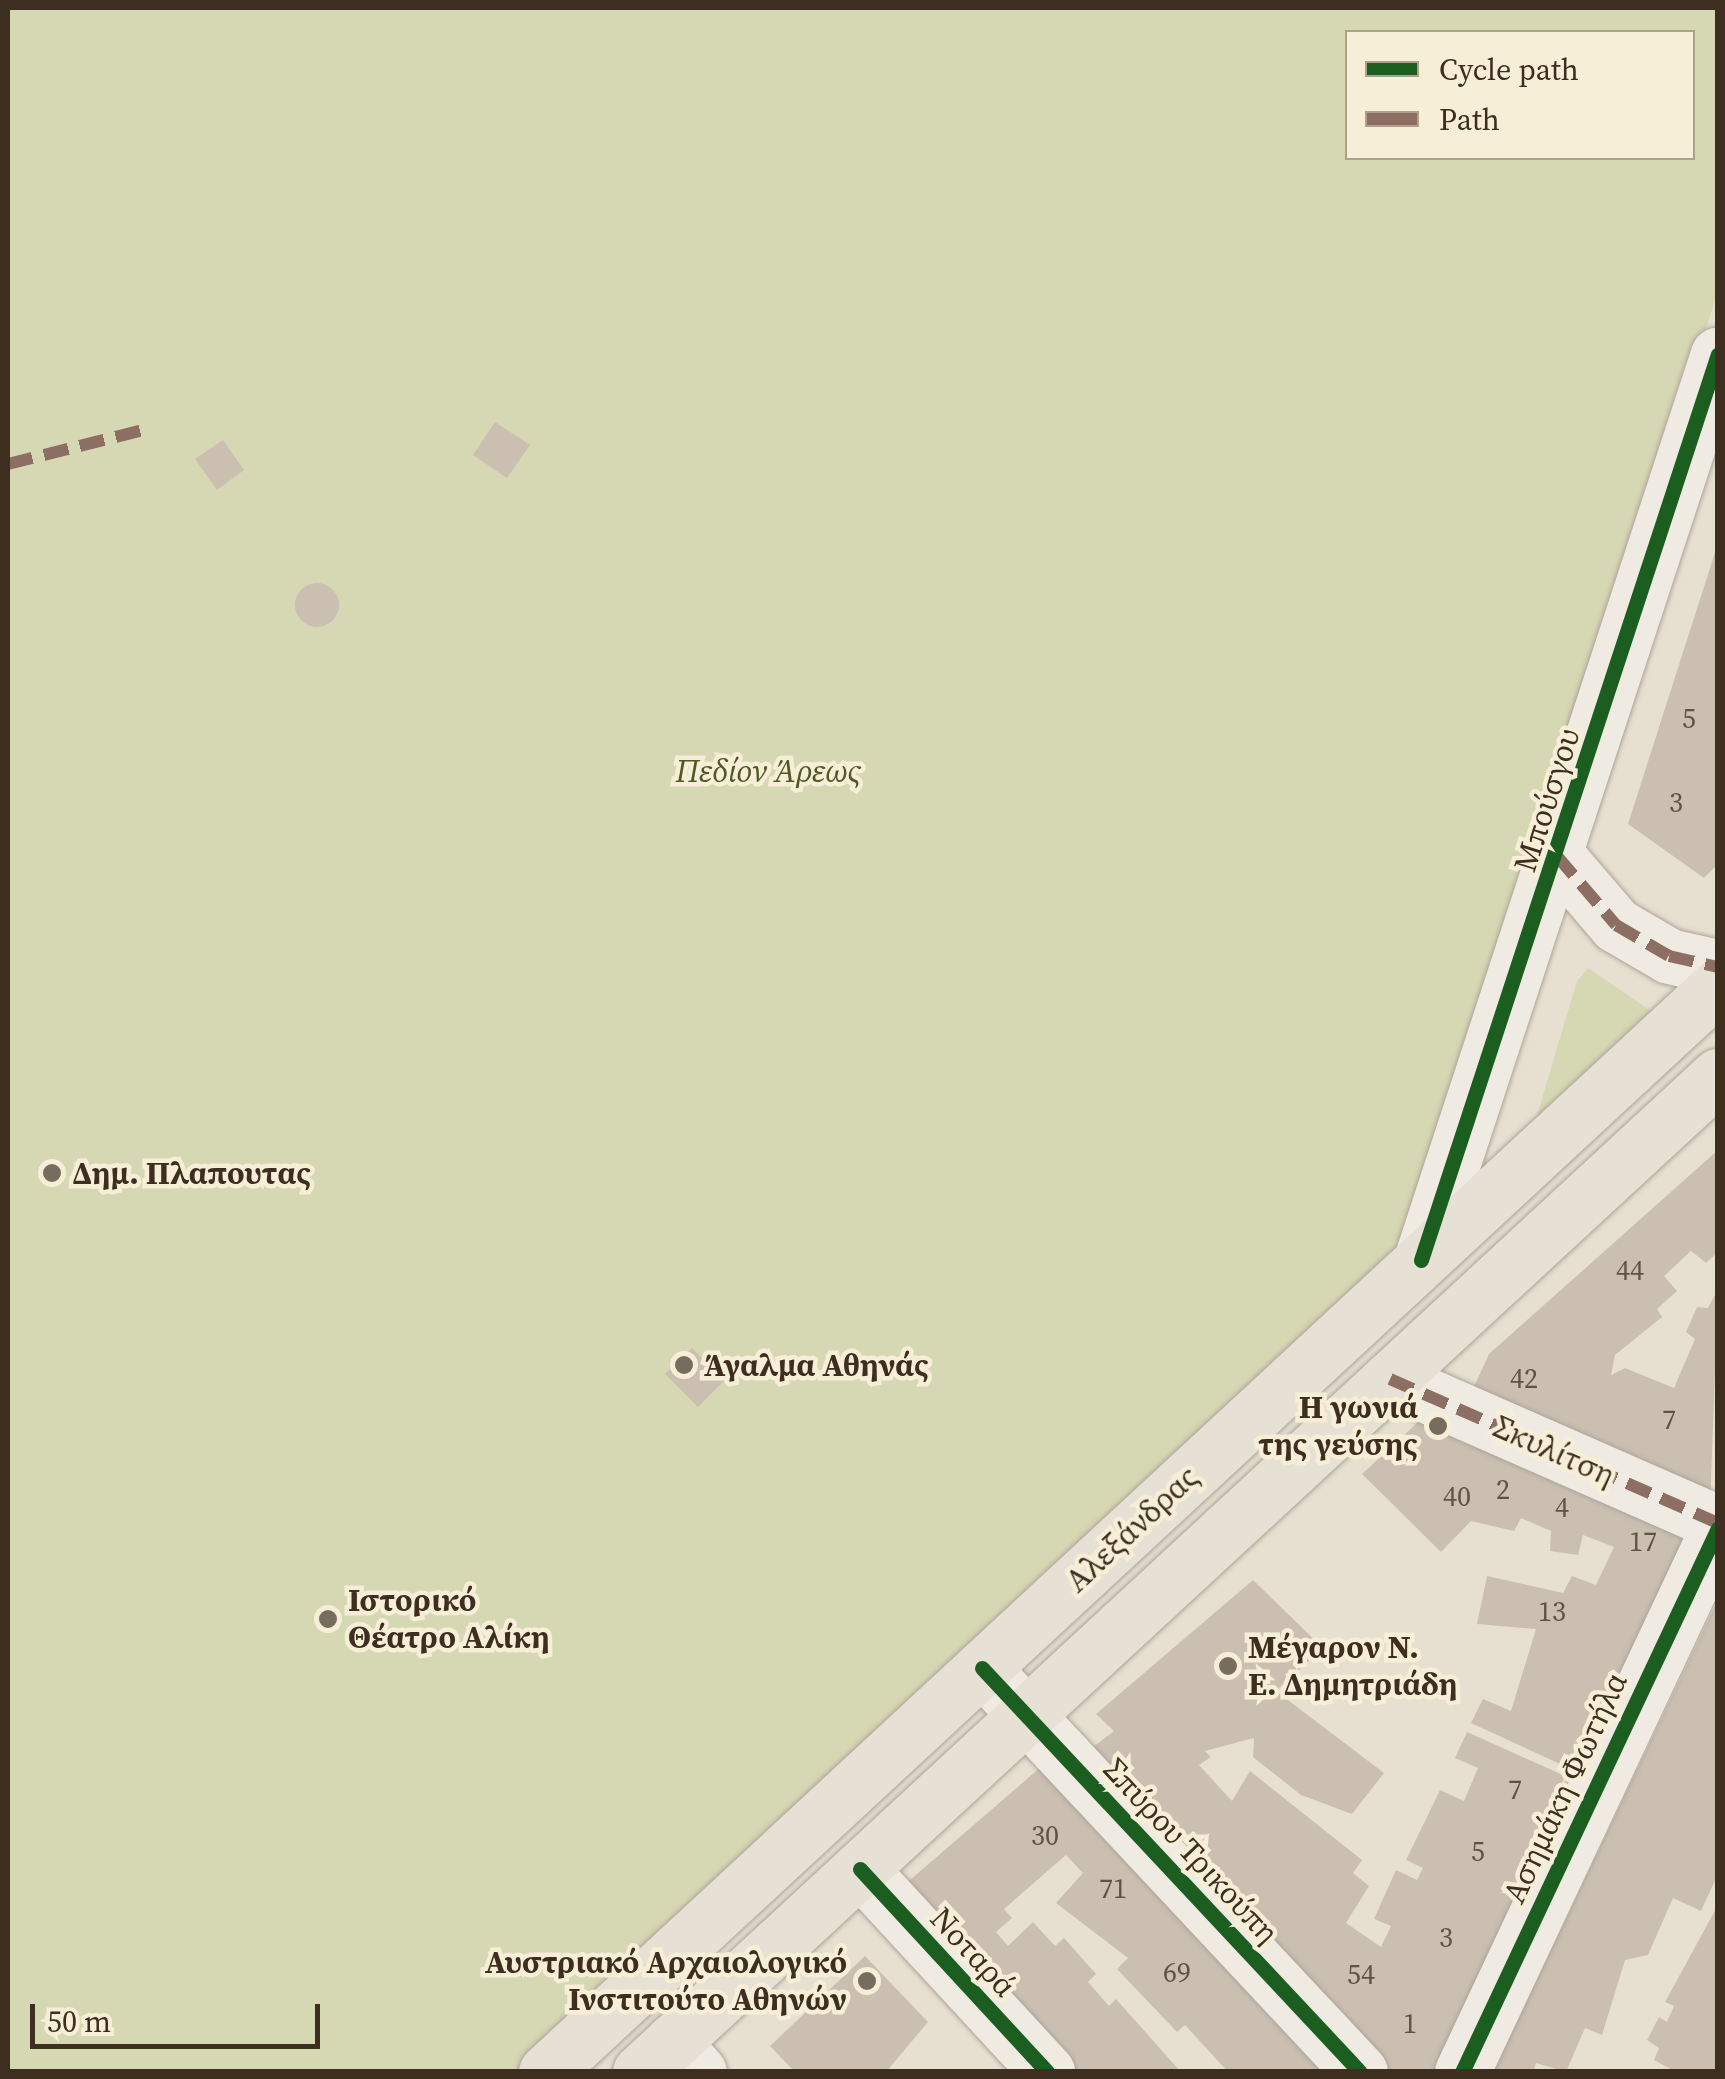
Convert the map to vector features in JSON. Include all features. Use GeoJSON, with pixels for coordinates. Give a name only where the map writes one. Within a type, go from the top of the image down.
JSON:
{"type":"FeatureCollection","features":[{"type":"Feature","properties":{"kind":"main road","name":"Αλεξάνδρας"},"geometry":{"type":"LineString","coordinates":[[546,2072],[1718,986]]}},
{"type":"Feature","properties":{"kind":"main road","name":"Αλεξάνδρας"},"geometry":{"type":"LineString","coordinates":[[670,2062],[860,1869],[1718,1076]]}},
{"type":"Feature","properties":{"kind":"street","name":"Μπούσγου"},"geometry":{"type":"LineString","coordinates":[[1421,1260],[1558,856],[1718,354]]}},
{"type":"Feature","properties":{"kind":"street"},"geometry":{"type":"LineString","coordinates":[[1679,478],[1718,435]]}},
{"type":"Feature","properties":{"kind":"street"},"geometry":{"type":"LineString","coordinates":[[1558,856],[1616,925],[1669,956],[1718,967]]}},
{"type":"Feature","properties":{"kind":"street","name":"Σκυλίτση"},"geometry":{"type":"LineString","coordinates":[[1390,1379],[1718,1526]]}},
{"type":"Feature","properties":{"kind":"street","name":"Ασημάκη Φωτήλα"},"geometry":{"type":"LineString","coordinates":[[1462,2072],[1718,1526]]}},
{"type":"Feature","properties":{"kind":"street","name":"Σπύρου Τρικούπη"},"geometry":{"type":"LineString","coordinates":[[982,1668],[1360,2072]]}},
{"type":"Feature","properties":{"kind":"street","name":"Νοταρά"},"geometry":{"type":"LineString","coordinates":[[860,1869],[1047,2072]]}},
{"type":"Feature","properties":{"kind":"green space","name":"Πεδίον Άρεως"},"geometry":{"type":"Polygon","coordinates":[[[8,8],[1717,8],[1717,294],[1412,1257],[523,2071],[8,2072],[8,8]]]}},
{"type":"Feature","properties":{"kind":"green space"},"geometry":{"type":"Polygon","coordinates":[[[1588,968],[1654,1013],[1530,1139],[1577,981],[1588,968]]]}},
{"type":"Feature","properties":{"kind":"building"},"geometry":{"type":"Polygon","coordinates":[[[495,422],[530,445],[507,478],[473,455],[495,422]]]}},
{"type":"Feature","properties":{"kind":"building"},"geometry":{"type":"Polygon","coordinates":[[[223,440],[244,470],[217,490],[195,459],[223,440]]]}},
{"type":"Feature","properties":{"kind":"building"},"geometry":{"type":"Polygon","coordinates":[[[1718,543],[1718,864],[1704,878],[1628,824],[1718,543]]]}},
{"type":"Feature","properties":{"kind":"building"},"geometry":{"type":"Polygon","coordinates":[[[317,583],[333,589],[339,605],[333,621],[317,627],[301,621],[295,605],[301,589],[317,583]]]}},
{"type":"Feature","properties":{"kind":"building"},"geometry":{"type":"Polygon","coordinates":[[[1718,1150],[1718,1252],[1706,1263],[1691,1251],[1664,1276],[1677,1291],[1657,1309],[1662,1317],[1615,1355],[1611,1375],[1625,1368],[1674,1388],[1695,1339],[1686,1332],[1697,1307],[1708,1308],[1718,1289],[1710,1508],[1467,1402],[1489,1354],[1718,1150]]]}},
{"type":"Feature","properties":{"kind":"building"},"geometry":{"type":"Polygon","coordinates":[[[692,1348],[724,1381],[698,1407],[665,1374],[692,1348]]]}},
{"type":"Feature","properties":{"kind":"building"},"geometry":{"type":"Polygon","coordinates":[[[1430,1411],[1690,1535],[1584,1775],[1471,1723],[1483,1699],[1511,1711],[1536,1629],[1477,1624],[1487,1576],[1563,1593],[1572,1576],[1596,1585],[1614,1547],[1583,1535],[1578,1555],[1550,1551],[1551,1531],[1521,1518],[1514,1531],[1471,1521],[1441,1552],[1362,1474],[1430,1411]]]}},
{"type":"Feature","properties":{"kind":"building"},"geometry":{"type":"Polygon","coordinates":[[[1253,1580],[1323,1648],[1276,1691],[1384,1773],[1352,1814],[1301,1795],[1253,1757],[1254,1738],[1205,1751],[1211,1757],[1199,1765],[1232,1801],[1250,1771],[1362,1860],[1353,1873],[1369,1886],[1346,1923],[1381,1947],[1391,1926],[1374,1919],[1396,1870],[1417,1880],[1423,1868],[1406,1860],[1440,1790],[1464,1801],[1478,1768],[1455,1758],[1467,1732],[1565,1776],[1539,1835],[1551,1841],[1447,2072],[1390,2072],[1359,2044],[1089,1750],[1114,1731],[1096,1714],[1253,1580]]]}},
{"type":"Feature","properties":{"kind":"building"},"geometry":{"type":"Polygon","coordinates":[[[1718,1600],[1718,1874],[1701,1911],[1673,1898],[1648,1955],[1625,1960],[1602,2035],[1585,2028],[1566,2072],[1536,2063],[1533,2072],[1493,2072],[1718,1600]]]}},
{"type":"Feature","properties":{"kind":"building"},"geometry":{"type":"Polygon","coordinates":[[[1042,1766],[1326,2072],[1228,2072],[1185,2025],[1177,2032],[1117,1969],[1128,1958],[1056,1903],[1083,1873],[1066,1855],[1004,1909],[1012,1918],[996,1932],[1008,1946],[1033,1922],[1055,1946],[1064,1938],[1096,1974],[1088,1982],[1109,2006],[1116,1999],[1181,2072],[1068,2072],[903,1886],[1042,1766]]]}},
{"type":"Feature","properties":{"kind":"building"},"geometry":{"type":"Polygon","coordinates":[[[1718,1905],[1718,2072],[1676,2072],[1654,2060],[1659,2048],[1647,2040],[1659,2017],[1667,2022],[1674,2006],[1665,2002],[1718,1905]]]}},
{"type":"Feature","properties":{"kind":"building"},"geometry":{"type":"Polygon","coordinates":[[[865,1956],[928,2022],[886,2072],[795,2072],[770,2046],[865,1956]]]}},
{"type":"Feature","properties":{"kind":"marked path"},"geometry":{"type":"LineString","coordinates":[[8,464],[147,429]]}},
{"type":"Feature","properties":{"kind":"marked path"},"geometry":{"type":"LineString","coordinates":[[1557,856],[1616,925],[1669,956],[1718,967]]}},
{"type":"Feature","properties":{"kind":"marked path"},"geometry":{"type":"LineString","coordinates":[[1390,1379],[1718,1523]]}},
{"type":"Feature","properties":{"kind":"cycle path"},"geometry":{"type":"LineString","coordinates":[[1421,1260],[1718,354]]}},
{"type":"Feature","properties":{"kind":"cycle path"},"geometry":{"type":"LineString","coordinates":[[1462,2072],[1718,1528]]}},
{"type":"Feature","properties":{"kind":"cycle path"},"geometry":{"type":"LineString","coordinates":[[982,1668],[1360,2072]]}},
{"type":"Feature","properties":{"kind":"cycle path"},"geometry":{"type":"LineString","coordinates":[[860,1869],[1047,2072]]}},
{"type":"Feature","properties":{"kind":"place","name":"Δημ. Πλαπουτας"},"geometry":{"type":"Point","coordinates":[52,1173]}},
{"type":"Feature","properties":{"kind":"place","name":"Άγαλμα Αθηνάς"},"geometry":{"type":"Point","coordinates":[684,1365]}},
{"type":"Feature","properties":{"kind":"place","name":"Η γωνιά της γεύσης"},"geometry":{"type":"Point","coordinates":[1438,1426]}},
{"type":"Feature","properties":{"kind":"place","name":"Ιστορικό Θέατρο Αλίκη"},"geometry":{"type":"Point","coordinates":[328,1619]}},
{"type":"Feature","properties":{"kind":"place","name":"Μέγαρον Ν. Ε. Δημητριάδη"},"geometry":{"type":"Point","coordinates":[1228,1666]}},
{"type":"Feature","properties":{"kind":"place","name":"Αυστριακό Αρχαιολογικό Ινστιτούτο Αθηνών"},"geometry":{"type":"Point","coordinates":[867,1981]}}]}
